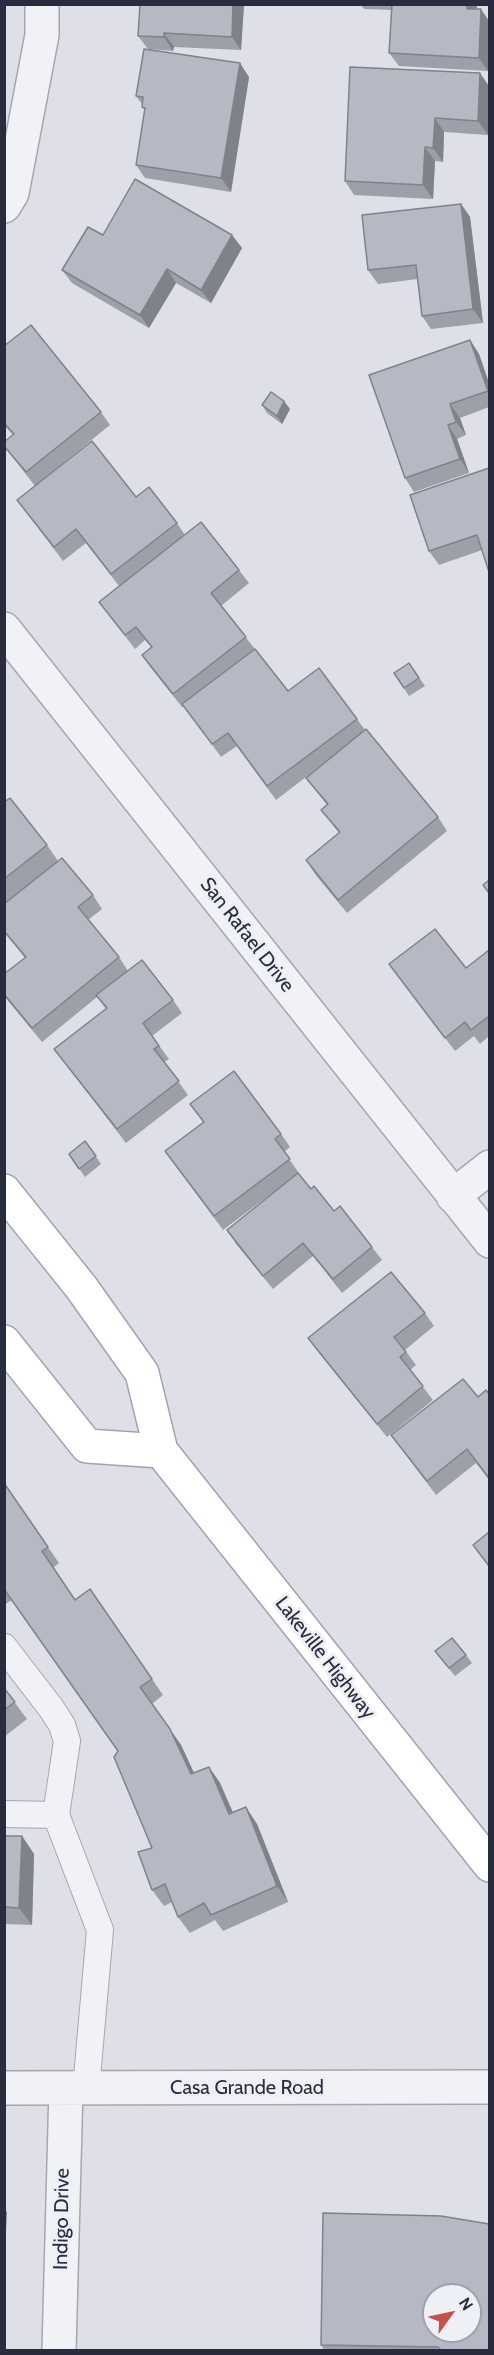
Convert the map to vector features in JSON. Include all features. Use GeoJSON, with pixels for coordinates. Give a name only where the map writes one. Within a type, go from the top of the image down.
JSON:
{"type":"FeatureCollection","features":[{"type":"Feature","properties":{"kind":"main road","name":"Lakeville Highway"},"geometry":{"type":"LineString","coordinates":[[4,1191],[81,1287],[142,1373],[161,1451],[489,1865]]}},
{"type":"Feature","properties":{"kind":"main road"},"geometry":{"type":"LineString","coordinates":[[4,1342],[87,1446],[161,1451]]}},
{"type":"Feature","properties":{"kind":"street"},"geometry":{"type":"LineString","coordinates":[[4,206],[12,193],[38,57],[42,35],[42,4]]}},
{"type":"Feature","properties":{"kind":"street","name":"San Rafael Drive"},"geometry":{"type":"LineString","coordinates":[[4,629],[489,1241]]}},
{"type":"Feature","properties":{"kind":"street"},"geometry":{"type":"LineString","coordinates":[[453,1196],[489,1167]]}},
{"type":"Feature","properties":{"kind":"street","name":"Casa Grande Road"},"geometry":{"type":"LineString","coordinates":[[4,2088],[489,2087]]}},
{"type":"Feature","properties":{"kind":"street","name":"Indigo Drive"},"geometry":{"type":"LineString","coordinates":[[59,2350],[76,2088]]}},
{"type":"Feature","properties":{"kind":"lane"},"geometry":{"type":"LineString","coordinates":[[4,1647],[51,1708],[65,1734],[65,1761],[56,1815],[100,1930],[76,2088]]}},
{"type":"Feature","properties":{"kind":"lane"},"geometry":{"type":"LineString","coordinates":[[4,1814],[56,1815]]}},
{"type":"Feature","properties":{"kind":"building"},"geometry":{"type":"Polygon","coordinates":[[[140,4],[233,4],[232,37],[164,33],[164,37],[138,36],[140,4]]]}},
{"type":"Feature","properties":{"kind":"building"},"geometry":{"type":"Polygon","coordinates":[[[392,4],[467,4],[467,9],[481,9],[479,58],[389,53],[392,4]]]}},
{"type":"Feature","properties":{"kind":"building"},"geometry":{"type":"Polygon","coordinates":[[[144,49],[240,63],[221,178],[136,165],[145,108],[142,107],[143,97],[136,96],[144,49]]]}},
{"type":"Feature","properties":{"kind":"building"},"geometry":{"type":"Polygon","coordinates":[[[350,67],[480,73],[478,121],[435,118],[433,148],[425,147],[423,185],[345,181],[350,67]]]}},
{"type":"Feature","properties":{"kind":"building"},"geometry":{"type":"Polygon","coordinates":[[[135,179],[232,235],[201,290],[167,269],[140,315],[62,270],[88,227],[103,235],[135,179]]]}},
{"type":"Feature","properties":{"kind":"building"},"geometry":{"type":"Polygon","coordinates":[[[461,204],[473,309],[422,316],[416,265],[368,270],[362,215],[461,204]]]}},
{"type":"Feature","properties":{"kind":"building"},"geometry":{"type":"Polygon","coordinates":[[[31,325],[101,412],[26,472],[4,446],[4,442],[14,434],[4,423],[4,346],[31,325]]]}},
{"type":"Feature","properties":{"kind":"building"},"geometry":{"type":"Polygon","coordinates":[[[470,340],[488,391],[450,404],[456,422],[448,425],[460,459],[405,478],[369,375],[470,340]]]}},
{"type":"Feature","properties":{"kind":"building"},"geometry":{"type":"Polygon","coordinates":[[[271,392],[284,401],[277,416],[262,405],[271,392]]]}},
{"type":"Feature","properties":{"kind":"building"},"geometry":{"type":"Polygon","coordinates":[[[92,441],[136,497],[149,487],[177,523],[111,574],[76,529],[54,547],[17,500],[92,441]]]}},
{"type":"Feature","properties":{"kind":"building"},"geometry":{"type":"Polygon","coordinates":[[[489,468],[489,572],[477,535],[429,551],[410,495],[489,468]]]}},
{"type":"Feature","properties":{"kind":"building"},"geometry":{"type":"Polygon","coordinates":[[[201,522],[239,570],[211,593],[246,637],[173,694],[142,655],[152,647],[136,627],[125,635],[99,602],[201,522]]]}},
{"type":"Feature","properties":{"kind":"building"},"geometry":{"type":"Polygon","coordinates":[[[255,649],[288,691],[319,668],[357,719],[267,786],[228,733],[212,744],[182,704],[255,649]]]}},
{"type":"Feature","properties":{"kind":"building"},"geometry":{"type":"Polygon","coordinates":[[[409,663],[419,678],[404,688],[394,673],[409,663]]]}},
{"type":"Feature","properties":{"kind":"building"},"geometry":{"type":"Polygon","coordinates":[[[366,729],[438,817],[338,900],[306,860],[340,832],[321,810],[328,804],[306,778],[366,729]]]}},
{"type":"Feature","properties":{"kind":"building"},"geometry":{"type":"Polygon","coordinates":[[[10,798],[47,845],[4,879],[4,802],[10,798]]]}},
{"type":"Feature","properties":{"kind":"building"},"geometry":{"type":"Polygon","coordinates":[[[62,858],[93,895],[78,907],[119,957],[32,1028],[4,994],[4,974],[26,957],[4,931],[4,904],[62,858]]]}},
{"type":"Feature","properties":{"kind":"building"},"geometry":{"type":"Polygon","coordinates":[[[489,880],[489,893],[483,885],[489,880]]]}},
{"type":"Feature","properties":{"kind":"building"},"geometry":{"type":"Polygon","coordinates":[[[435,929],[466,968],[489,950],[489,1016],[471,1030],[465,1022],[445,1038],[389,964],[435,929]]]}},
{"type":"Feature","properties":{"kind":"building"},"geometry":{"type":"Polygon","coordinates":[[[142,960],[173,1000],[143,1023],[159,1046],[154,1049],[179,1081],[117,1129],[54,1049],[107,1008],[96,995],[142,960]]]}},
{"type":"Feature","properties":{"kind":"building"},"geometry":{"type":"Polygon","coordinates":[[[234,1071],[281,1134],[275,1139],[290,1159],[214,1216],[165,1151],[204,1122],[190,1104],[234,1071]]]}},
{"type":"Feature","properties":{"kind":"building"},"geometry":{"type":"Polygon","coordinates":[[[85,1141],[96,1156],[79,1169],[69,1154],[85,1141]]]}},
{"type":"Feature","properties":{"kind":"building"},"geometry":{"type":"Polygon","coordinates":[[[298,1173],[311,1189],[314,1186],[334,1211],[340,1206],[372,1247],[333,1279],[303,1243],[263,1276],[227,1230],[298,1173]]]}},
{"type":"Feature","properties":{"kind":"building"},"geometry":{"type":"Polygon","coordinates":[[[391,1272],[425,1313],[394,1337],[406,1352],[400,1357],[423,1386],[377,1424],[308,1338],[391,1272]]]}},
{"type":"Feature","properties":{"kind":"building"},"geometry":{"type":"Polygon","coordinates":[[[463,1379],[478,1397],[486,1390],[489,1394],[489,1478],[467,1449],[427,1481],[391,1435],[463,1379]]]}},
{"type":"Feature","properties":{"kind":"building"},"geometry":{"type":"Polygon","coordinates":[[[4,1483],[48,1547],[42,1551],[75,1600],[90,1589],[152,1679],[140,1687],[170,1729],[191,1774],[209,1767],[229,1814],[246,1807],[277,1886],[211,1915],[204,1903],[178,1917],[165,1884],[152,1890],[138,1852],[152,1848],[114,1757],[118,1751],[4,1589],[4,1483]]]}},
{"type":"Feature","properties":{"kind":"building"},"geometry":{"type":"Polygon","coordinates":[[[489,1532],[489,1566],[473,1545],[489,1532]]]}},
{"type":"Feature","properties":{"kind":"building"},"geometry":{"type":"Polygon","coordinates":[[[452,1638],[466,1655],[449,1668],[435,1651],[452,1638]]]}},
{"type":"Feature","properties":{"kind":"building"},"geometry":{"type":"Polygon","coordinates":[[[4,1688],[15,1702],[4,1710],[4,1688]]]}},
{"type":"Feature","properties":{"kind":"building"},"geometry":{"type":"Polygon","coordinates":[[[4,1836],[22,1836],[19,1908],[4,1907],[4,1836]]]}},
{"type":"Feature","properties":{"kind":"building"},"geometry":{"type":"Polygon","coordinates":[[[323,2213],[441,2216],[489,2224],[489,2350],[441,2350],[438,2347],[321,2345],[323,2213]]]}}]}
